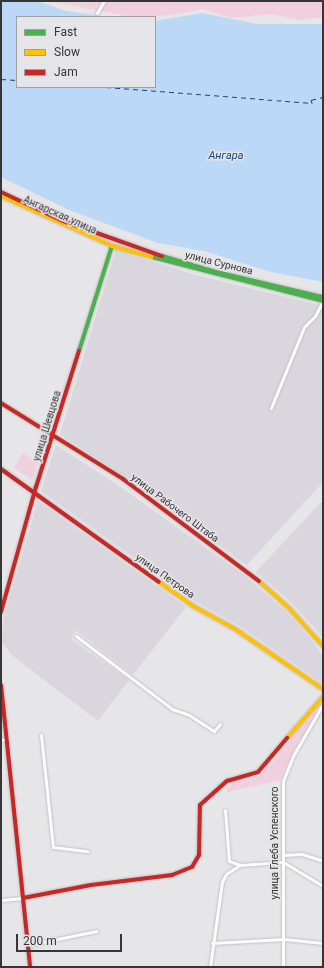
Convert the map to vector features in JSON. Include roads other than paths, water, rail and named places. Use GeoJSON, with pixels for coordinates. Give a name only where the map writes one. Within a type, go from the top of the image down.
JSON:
{"type":"FeatureCollection","features":[{"type":"Feature","properties":{"kind":"main road","name":"Ангарская улица"},"geometry":{"type":"LineString","coordinates":[[1,192],[63,221],[112,241]]}},
{"type":"Feature","properties":{"kind":"main road","name":"Ангарская улица"},"geometry":{"type":"LineString","coordinates":[[1,196],[63,226],[112,246]]}},
{"type":"Feature","properties":{"kind":"main road","name":"улица Сурнова"},"geometry":{"type":"LineString","coordinates":[[112,241],[216,272],[323,297]]}},
{"type":"Feature","properties":{"kind":"main road","name":"улица Сурнова"},"geometry":{"type":"LineString","coordinates":[[112,246],[166,263],[323,301]]}},
{"type":"Feature","properties":{"kind":"main road","name":"улица Шевцова"},"geometry":{"type":"LineString","coordinates":[[1,612],[34,493],[112,246]]}},
{"type":"Feature","properties":{"kind":"main road","name":"улица Рабочего Штаба"},"geometry":{"type":"LineString","coordinates":[[1,403],[123,479],[248,572],[289,608],[323,646]]}},
{"type":"Feature","properties":{"kind":"main road","name":"улица Петрова"},"geometry":{"type":"LineString","coordinates":[[1,469],[193,606],[235,629],[323,689]]}},
{"type":"Feature","properties":{"kind":"main road"},"geometry":{"type":"LineString","coordinates":[[1,685],[30,967]]}},
{"type":"Feature","properties":{"kind":"main road"},"geometry":{"type":"LineString","coordinates":[[23,898],[91,885],[172,875],[188,870],[196,863],[199,855],[198,816],[200,805],[227,781],[258,772],[323,697]]}},
{"type":"Feature","properties":{"kind":"street"},"geometry":{"type":"LineString","coordinates":[[97,13],[104,1]]}},
{"type":"Feature","properties":{"kind":"street"},"geometry":{"type":"LineString","coordinates":[[271,408],[304,327],[315,316],[323,301]]}},
{"type":"Feature","properties":{"kind":"street"},"geometry":{"type":"LineString","coordinates":[[76,636],[172,709],[189,715],[214,731],[220,724]]}},
{"type":"Feature","properties":{"kind":"street","name":"улица Глеба Успенского"},"geometry":{"type":"LineString","coordinates":[[283,967],[283,781],[294,756],[323,704]]}},
{"type":"Feature","properties":{"kind":"street"},"geometry":{"type":"LineString","coordinates":[[41,736],[52,847],[88,851]]}},
{"type":"Feature","properties":{"kind":"street"},"geometry":{"type":"LineString","coordinates":[[1,740],[7,739]]}},
{"type":"Feature","properties":{"kind":"street"},"geometry":{"type":"LineString","coordinates":[[225,810],[229,861],[240,865],[283,862],[323,886]]}},
{"type":"Feature","properties":{"kind":"street"},"geometry":{"type":"LineString","coordinates":[[284,855],[302,854],[323,861]]}},
{"type":"Feature","properties":{"kind":"street"},"geometry":{"type":"LineString","coordinates":[[210,967],[212,943],[222,882],[226,874],[240,865]]}},
{"type":"Feature","properties":{"kind":"street"},"geometry":{"type":"LineString","coordinates":[[1,900],[23,898]]}},
{"type":"Feature","properties":{"kind":"street"},"geometry":{"type":"LineString","coordinates":[[28,945],[97,931]]}},
{"type":"Feature","properties":{"kind":"street"},"geometry":{"type":"LineString","coordinates":[[212,943],[284,939],[323,943]]}},
{"type":"Feature","properties":{"kind":"water","name":"Ангара"},"geometry":{"type":"Polygon","coordinates":[[[1,1],[37,1],[66,11],[101,16],[16,16],[16,88],[156,88],[156,21],[202,13],[257,24],[323,24],[323,282],[271,272],[204,251],[158,243],[69,210],[1,177],[1,1]]]}}]}
